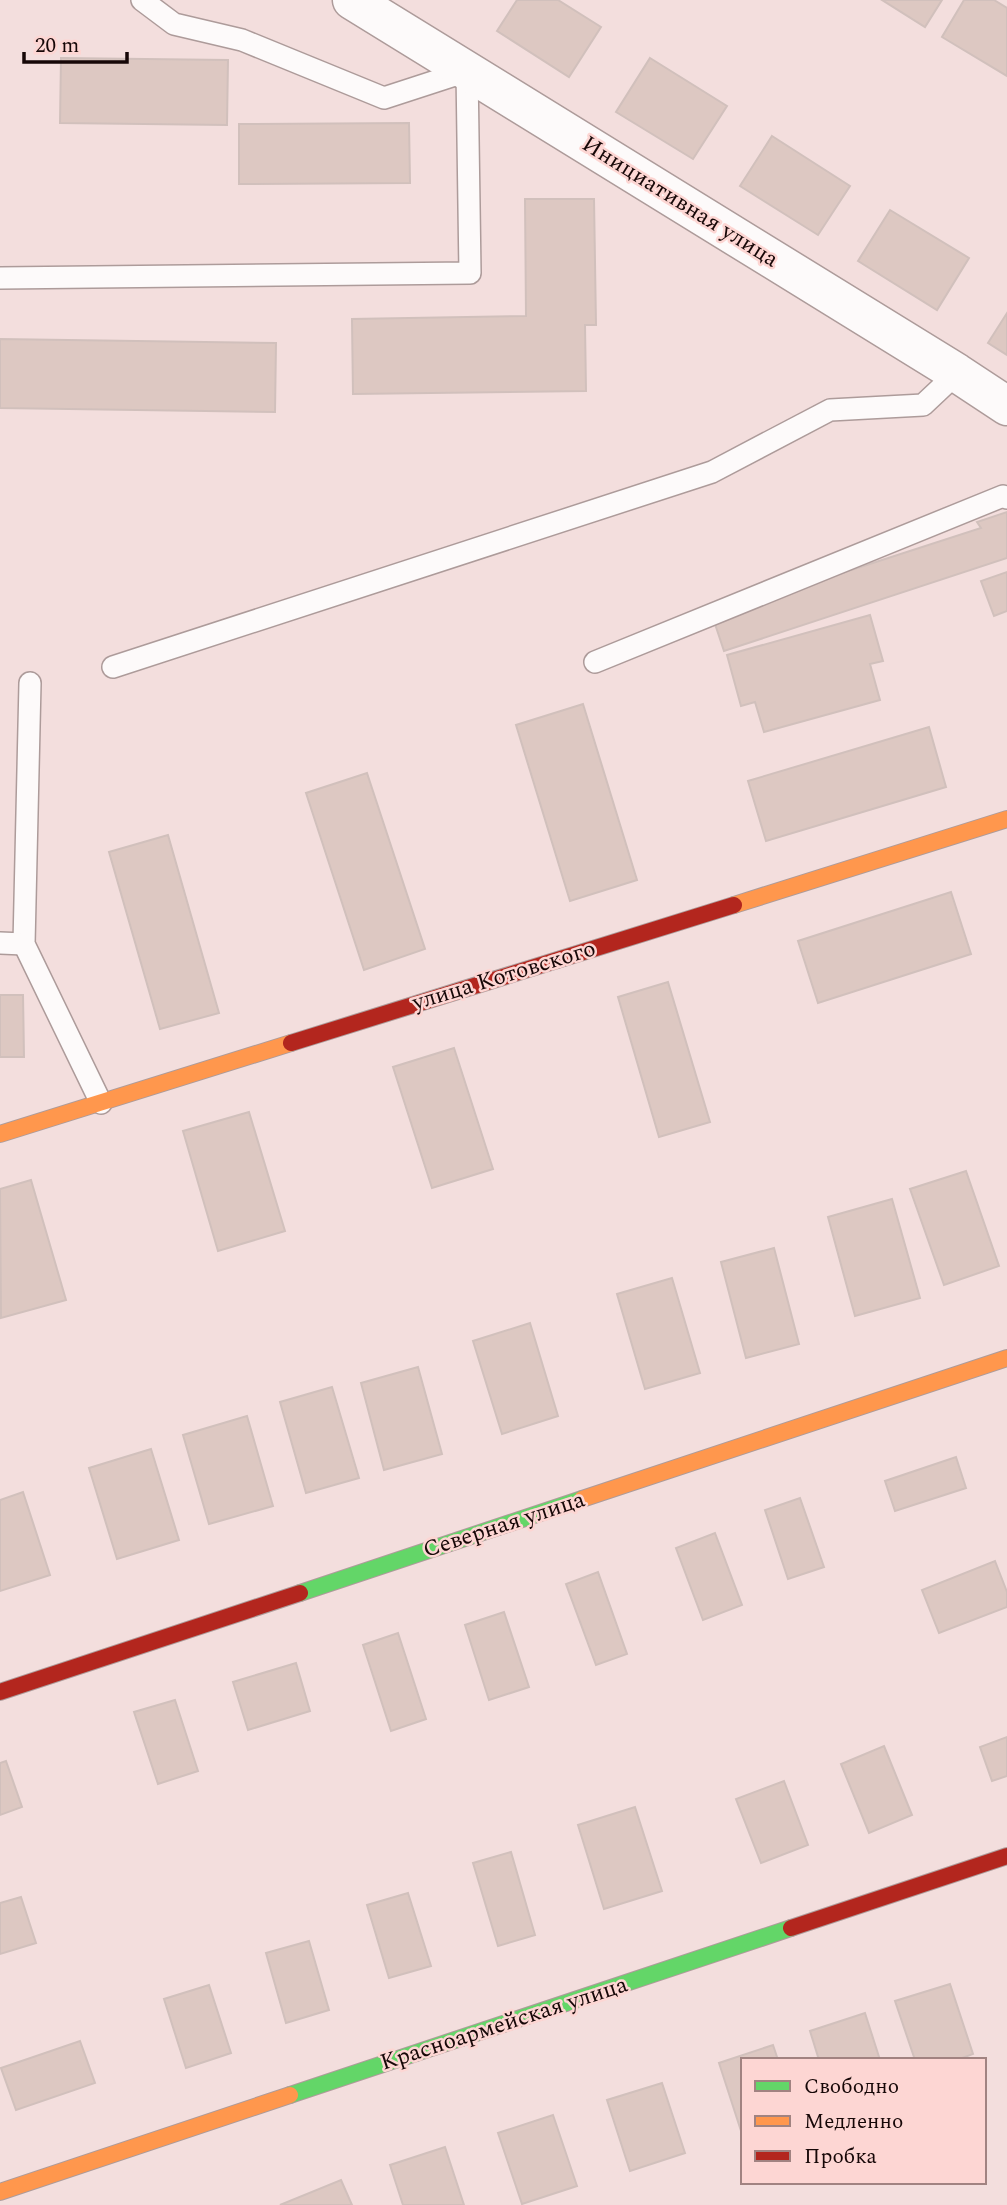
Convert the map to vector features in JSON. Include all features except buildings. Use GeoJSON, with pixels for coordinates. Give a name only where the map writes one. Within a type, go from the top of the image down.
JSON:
{"type":"FeatureCollection","features":[{"type":"Feature","properties":{"kind":"street","name":"Инициативная улица"},"geometry":{"type":"LineString","coordinates":[[352,0],[1007,406]]}},
{"type":"Feature","properties":{"kind":"street","name":"улица Котовского"},"geometry":{"type":"LineString","coordinates":[[0,1134],[1007,819]]}},
{"type":"Feature","properties":{"kind":"street","name":"Северная улица"},"geometry":{"type":"LineString","coordinates":[[0,1692],[1007,1358]]}},
{"type":"Feature","properties":{"kind":"street","name":"Красноармейская улица"},"geometry":{"type":"LineString","coordinates":[[0,2192],[1007,1856]]}},
{"type":"Feature","properties":{"kind":"lane"},"geometry":{"type":"LineString","coordinates":[[0,278],[470,274],[467,71],[384,98],[242,40],[174,24],[142,0]]}},
{"type":"Feature","properties":{"kind":"lane"},"geometry":{"type":"LineString","coordinates":[[113,667],[712,472],[830,410],[923,405],[957,373]]}},
{"type":"Feature","properties":{"kind":"lane"},"geometry":{"type":"LineString","coordinates":[[595,662],[1003,496],[1007,498]]}},
{"type":"Feature","properties":{"kind":"lane"},"geometry":{"type":"LineString","coordinates":[[30,683],[24,944],[101,1103]]}},
{"type":"Feature","properties":{"kind":"lane"},"geometry":{"type":"LineString","coordinates":[[0,943],[24,944]]}},
{"type":"Feature","properties":{"kind":"traffic: fast"},"geometry":{"type":"LineString","coordinates":[[300,1593],[582,1499]]}},
{"type":"Feature","properties":{"kind":"traffic: fast"},"geometry":{"type":"LineString","coordinates":[[290,2095],[791,1928]]}},
{"type":"Feature","properties":{"kind":"traffic: slow"},"geometry":{"type":"LineString","coordinates":[[734,905],[1007,819]]}},
{"type":"Feature","properties":{"kind":"traffic: slow"},"geometry":{"type":"LineString","coordinates":[[0,1134],[291,1043]]}},
{"type":"Feature","properties":{"kind":"traffic: slow"},"geometry":{"type":"LineString","coordinates":[[582,1499],[1007,1358]]}},
{"type":"Feature","properties":{"kind":"traffic: slow"},"geometry":{"type":"LineString","coordinates":[[0,2192],[290,2095]]}},
{"type":"Feature","properties":{"kind":"traffic: jam"},"geometry":{"type":"LineString","coordinates":[[291,1043],[734,905]]}},
{"type":"Feature","properties":{"kind":"traffic: jam"},"geometry":{"type":"LineString","coordinates":[[0,1692],[300,1593]]}},
{"type":"Feature","properties":{"kind":"traffic: jam"},"geometry":{"type":"LineString","coordinates":[[791,1928],[1007,1856]]}}]}
